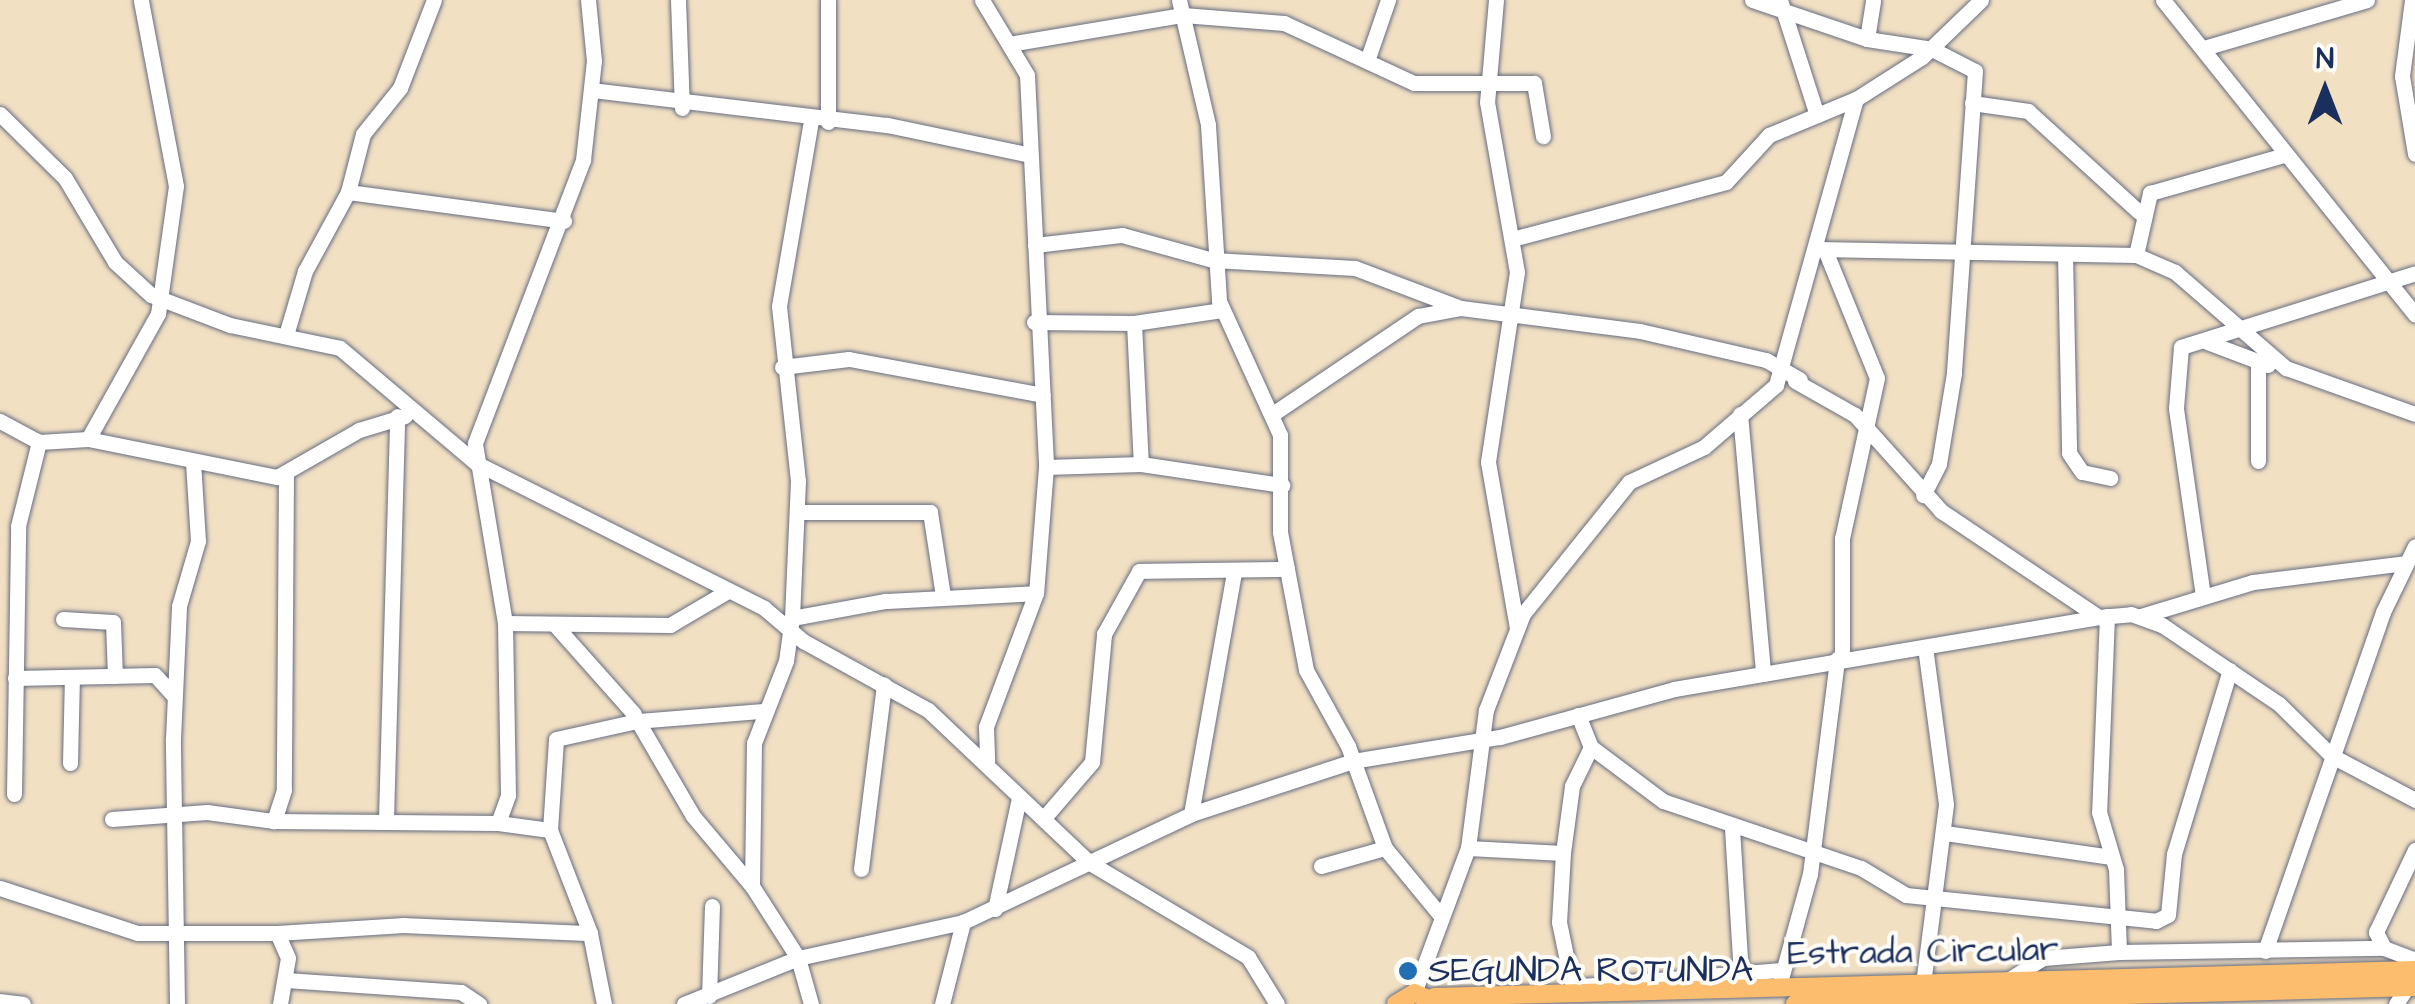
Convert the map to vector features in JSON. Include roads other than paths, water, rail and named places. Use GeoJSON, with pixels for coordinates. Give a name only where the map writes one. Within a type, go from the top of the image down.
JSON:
{"type":"FeatureCollection","features":[{"type":"Feature","properties":{"kind":"main road","name":"Estrada Circular"},"geometry":{"type":"LineString","coordinates":[[1414,993],[1437,1001],[1781,979],[1927,996],[2044,1001],[2412,982]]}},
{"type":"Feature","properties":{"kind":"main road","name":"Estrada Circular"},"geometry":{"type":"LineString","coordinates":[[1796,1004],[1880,1003],[2004,984],[2412,982]]}},
{"type":"Feature","properties":{"kind":"main road"},"geometry":{"type":"LineString","coordinates":[[1396,1004],[1414,993]]}},
{"type":"Feature","properties":{"kind":"street"},"geometry":{"type":"LineString","coordinates":[[88,439],[160,300],[176,186],[141,0]]}},
{"type":"Feature","properties":{"kind":"street"},"geometry":{"type":"LineString","coordinates":[[286,335],[305,271],[348,192],[363,134],[400,88],[434,0]]}},
{"type":"Feature","properties":{"kind":"street"},"geometry":{"type":"LineString","coordinates":[[498,823],[508,795],[506,623],[476,463],[494,373],[564,221],[592,90],[588,0]]}},
{"type":"Feature","properties":{"kind":"street"},"geometry":{"type":"LineString","coordinates":[[678,0],[682,108]]}},
{"type":"Feature","properties":{"kind":"street"},"geometry":{"type":"LineString","coordinates":[[828,0],[828,122]]}},
{"type":"Feature","properties":{"kind":"street"},"geometry":{"type":"LineString","coordinates":[[982,0],[1015,43],[1027,75],[1035,245],[1034,322],[1046,467],[1036,592],[986,726],[987,761]]}},
{"type":"Feature","properties":{"kind":"street"},"geometry":{"type":"LineString","coordinates":[[1368,61],[1388,0]]}},
{"type":"Feature","properties":{"kind":"street"},"geometry":{"type":"LineString","coordinates":[[1496,0],[1486,79],[1512,239],[1512,316],[1488,462],[1517,628]]}},
{"type":"Feature","properties":{"kind":"street"},"geometry":{"type":"LineString","coordinates":[[1752,0],[1781,3],[1867,39],[1932,50],[1975,71],[1947,424],[1923,495]]}},
{"type":"Feature","properties":{"kind":"street"},"geometry":{"type":"LineString","coordinates":[[1867,39],[1873,0]]}},
{"type":"Feature","properties":{"kind":"street"},"geometry":{"type":"LineString","coordinates":[[1512,239],[1726,182],[1768,135],[1856,98],[1932,50],[1982,0]]}},
{"type":"Feature","properties":{"kind":"street"},"geometry":{"type":"LineString","coordinates":[[2164,0],[2415,315]]}},
{"type":"Feature","properties":{"kind":"street"},"geometry":{"type":"LineString","coordinates":[[2204,48],[2367,0]]}},
{"type":"Feature","properties":{"kind":"street"},"geometry":{"type":"LineString","coordinates":[[2412,0],[2402,76],[2415,154]]}},
{"type":"Feature","properties":{"kind":"street"},"geometry":{"type":"LineString","coordinates":[[1781,3],[1817,115]]}},
{"type":"Feature","properties":{"kind":"street"},"geometry":{"type":"LineString","coordinates":[[1015,43],[1181,8],[1284,22],[1414,83],[1486,79],[1538,86],[1544,136]]}},
{"type":"Feature","properties":{"kind":"street"},"geometry":{"type":"LineString","coordinates":[[1181,8],[1208,125],[1213,260],[1222,310],[1274,412],[1286,569],[1306,670],[1353,761],[1385,848],[1441,916]]}},
{"type":"Feature","properties":{"kind":"street"},"geometry":{"type":"LineString","coordinates":[[592,90],[682,108],[828,122],[1030,154]]}},
{"type":"Feature","properties":{"kind":"street"},"geometry":{"type":"LineString","coordinates":[[1776,385],[1821,249],[1856,98]]}},
{"type":"Feature","properties":{"kind":"street"},"geometry":{"type":"LineString","coordinates":[[1972,103],[2028,111],[2139,212]]}},
{"type":"Feature","properties":{"kind":"street"},"geometry":{"type":"LineString","coordinates":[[0,114],[64,178],[115,262],[160,300],[340,348],[476,463],[791,623],[825,654],[884,684],[969,742],[1019,798],[1090,863],[1248,957],[1277,1004]]}},
{"type":"Feature","properties":{"kind":"street"},"geometry":{"type":"LineString","coordinates":[[752,886],[762,711],[786,661],[791,623],[797,512],[779,306],[810,120]]}},
{"type":"Feature","properties":{"kind":"street"},"geometry":{"type":"LineString","coordinates":[[2136,255],[2139,212],[2150,193],[2284,154]]}},
{"type":"Feature","properties":{"kind":"street"},"geometry":{"type":"LineString","coordinates":[[348,192],[564,221]]}},
{"type":"Feature","properties":{"kind":"street"},"geometry":{"type":"LineString","coordinates":[[1035,245],[1122,235],[1213,260],[1355,268],[1461,308],[1640,331],[1780,365],[1872,434],[1923,495],[2103,617],[2108,643],[2099,812],[2112,856],[2119,952]]}},
{"type":"Feature","properties":{"kind":"street"},"geometry":{"type":"LineString","coordinates":[[1821,249],[2136,255],[2175,272],[2286,368]]}},
{"type":"Feature","properties":{"kind":"street"},"geometry":{"type":"LineString","coordinates":[[1591,747],[1572,786],[1563,853],[1559,922],[1576,984],[1741,974],[1781,979],[1812,856],[1839,658],[1842,538],[1872,434],[1877,378],[1821,249]]}},
{"type":"Feature","properties":{"kind":"street"},"geometry":{"type":"LineString","coordinates":[[2065,254],[2069,453],[2082,472],[2110,478]]}},
{"type":"Feature","properties":{"kind":"street"},"geometry":{"type":"LineString","coordinates":[[2203,596],[2176,388],[2181,347],[2244,332],[2415,273]]}},
{"type":"Feature","properties":{"kind":"street"},"geometry":{"type":"LineString","coordinates":[[1274,412],[1418,316],[1461,308]]}},
{"type":"Feature","properties":{"kind":"street"},"geometry":{"type":"LineString","coordinates":[[1034,322],[1134,323],[1222,310]]}},
{"type":"Feature","properties":{"kind":"street"},"geometry":{"type":"LineString","coordinates":[[1134,323],[1141,464]]}},
{"type":"Feature","properties":{"kind":"street"},"geometry":{"type":"LineString","coordinates":[[2207,342],[2258,364],[2286,368],[2415,414]]}},
{"type":"Feature","properties":{"kind":"street"},"geometry":{"type":"LineString","coordinates":[[782,367],[848,359],[1043,395]]}},
{"type":"Feature","properties":{"kind":"street"},"geometry":{"type":"LineString","coordinates":[[2258,364],[2258,461]]}},
{"type":"Feature","properties":{"kind":"street"},"geometry":{"type":"LineString","coordinates":[[1414,993],[1468,848],[1480,740],[1517,628],[1629,482],[1704,447],[1776,385],[1800,380]]}},
{"type":"Feature","properties":{"kind":"street"},"geometry":{"type":"LineString","coordinates":[[1740,414],[1763,674]]}},
{"type":"Feature","properties":{"kind":"street"},"geometry":{"type":"LineString","coordinates":[[0,421],[39,442],[88,439],[194,462],[286,476],[397,416],[418,417]]}},
{"type":"Feature","properties":{"kind":"street"},"geometry":{"type":"LineString","coordinates":[[386,819],[397,416]]}},
{"type":"Feature","properties":{"kind":"street"},"geometry":{"type":"LineString","coordinates":[[14,794],[7,702],[15,678],[18,526],[39,442]]}},
{"type":"Feature","properties":{"kind":"street"},"geometry":{"type":"LineString","coordinates":[[177,1004],[175,698],[179,606],[198,541],[194,462]]}},
{"type":"Feature","properties":{"kind":"street"},"geometry":{"type":"LineString","coordinates":[[1046,467],[1141,464],[1282,485]]}},
{"type":"Feature","properties":{"kind":"street"},"geometry":{"type":"LineString","coordinates":[[274,822],[284,790],[286,476]]}},
{"type":"Feature","properties":{"kind":"street"},"geometry":{"type":"LineString","coordinates":[[797,512],[930,512],[943,596]]}},
{"type":"Feature","properties":{"kind":"street"},"geometry":{"type":"LineString","coordinates":[[2265,952],[2332,756],[2415,546]]}},
{"type":"Feature","properties":{"kind":"street"},"geometry":{"type":"LineString","coordinates":[[684,1004],[798,958],[963,922],[1191,814],[1353,761],[1480,740],[1839,658],[2136,615],[2203,596],[2405,564]]}},
{"type":"Feature","properties":{"kind":"street"},"geometry":{"type":"LineString","coordinates":[[1043,819],[1092,762],[1104,634],[1132,579],[1170,565],[1234,572],[1286,569]]}},
{"type":"Feature","properties":{"kind":"street"},"geometry":{"type":"LineString","coordinates":[[1191,814],[1234,572]]}},
{"type":"Feature","properties":{"kind":"street"},"geometry":{"type":"LineString","coordinates":[[506,623],[670,625],[726,592]]}},
{"type":"Feature","properties":{"kind":"street"},"geometry":{"type":"LineString","coordinates":[[791,623],[943,596],[1036,592]]}},
{"type":"Feature","properties":{"kind":"street"},"geometry":{"type":"LineString","coordinates":[[1016,595],[1030,611]]}},
{"type":"Feature","properties":{"kind":"street"},"geometry":{"type":"LineString","coordinates":[[2108,643],[2136,615]]}},
{"type":"Feature","properties":{"kind":"street"},"geometry":{"type":"LineString","coordinates":[[2136,615],[2230,670],[2332,756],[2415,800]]}},
{"type":"Feature","properties":{"kind":"street"},"geometry":{"type":"LineString","coordinates":[[64,619],[113,622],[116,676]]}},
{"type":"Feature","properties":{"kind":"street"},"geometry":{"type":"LineString","coordinates":[[555,624],[638,721],[693,816],[752,886],[798,958],[811,1004]]}},
{"type":"Feature","properties":{"kind":"street"},"geometry":{"type":"LineString","coordinates":[[1925,648],[1945,833],[1934,902],[1927,996]]}},
{"type":"Feature","properties":{"kind":"street"},"geometry":{"type":"LineString","coordinates":[[786,661],[825,654]]}},
{"type":"Feature","properties":{"kind":"street"},"geometry":{"type":"LineString","coordinates":[[1578,715],[1591,747],[1662,801],[1732,828],[1934,902],[2119,922],[2168,915],[2174,854],[2230,670]]}},
{"type":"Feature","properties":{"kind":"street"},"geometry":{"type":"LineString","coordinates":[[15,678],[156,675],[175,698]]}},
{"type":"Feature","properties":{"kind":"street"},"geometry":{"type":"LineString","coordinates":[[70,763],[72,677]]}},
{"type":"Feature","properties":{"kind":"street"},"geometry":{"type":"LineString","coordinates":[[861,869],[884,684]]}},
{"type":"Feature","properties":{"kind":"street"},"geometry":{"type":"LineString","coordinates":[[604,1004],[590,933],[550,830],[556,739],[638,721],[762,711]]}},
{"type":"Feature","properties":{"kind":"street"},"geometry":{"type":"LineString","coordinates":[[969,742],[986,726]]}},
{"type":"Feature","properties":{"kind":"street"},"geometry":{"type":"LineString","coordinates":[[284,790],[301,824]]}},
{"type":"Feature","properties":{"kind":"street"},"geometry":{"type":"LineString","coordinates":[[995,909],[1019,798]]}},
{"type":"Feature","properties":{"kind":"street"},"geometry":{"type":"LineString","coordinates":[[112,818],[301,824],[386,819],[498,823],[550,830]]}},
{"type":"Feature","properties":{"kind":"street"},"geometry":{"type":"LineString","coordinates":[[1732,828],[1741,974]]}},
{"type":"Feature","properties":{"kind":"street"},"geometry":{"type":"LineString","coordinates":[[1945,833],[2112,856]]}},
{"type":"Feature","properties":{"kind":"street"},"geometry":{"type":"LineString","coordinates":[[1321,866],[1385,848]]}},
{"type":"Feature","properties":{"kind":"street"},"geometry":{"type":"LineString","coordinates":[[1468,848],[1563,853]]}},
{"type":"Feature","properties":{"kind":"street"},"geometry":{"type":"LineString","coordinates":[[2384,948],[2376,932],[2415,850]]}},
{"type":"Feature","properties":{"kind":"street"},"geometry":{"type":"LineString","coordinates":[[0,888],[94,925],[177,932],[277,933],[404,925],[590,933]]}},
{"type":"Feature","properties":{"kind":"street"},"geometry":{"type":"LineString","coordinates":[[709,996],[712,906]]}},
{"type":"Feature","properties":{"kind":"street"},"geometry":{"type":"LineString","coordinates":[[942,1004],[963,922]]}},
{"type":"Feature","properties":{"kind":"street"},"geometry":{"type":"LineString","coordinates":[[277,933],[286,980],[280,1004]]}},
{"type":"Feature","properties":{"kind":"street"},"geometry":{"type":"LineString","coordinates":[[2004,984],[2043,958],[2119,952],[2384,948],[2415,960]]}},
{"type":"Feature","properties":{"kind":"street"},"geometry":{"type":"LineString","coordinates":[[286,980],[461,992],[478,1004]]}},
{"type":"Feature","properties":{"kind":"street"},"geometry":{"type":"LineString","coordinates":[[2396,1004],[2412,982]]}},
{"type":"Feature","properties":{"kind":"street"},"geometry":{"type":"LineString","coordinates":[[0,1001],[23,1004]]}},
{"type":"Feature","properties":{"kind":"place","name":"SEGUNDA ROTUNDA"},"geometry":{"type":"Point","coordinates":[1408,971]}}]}
